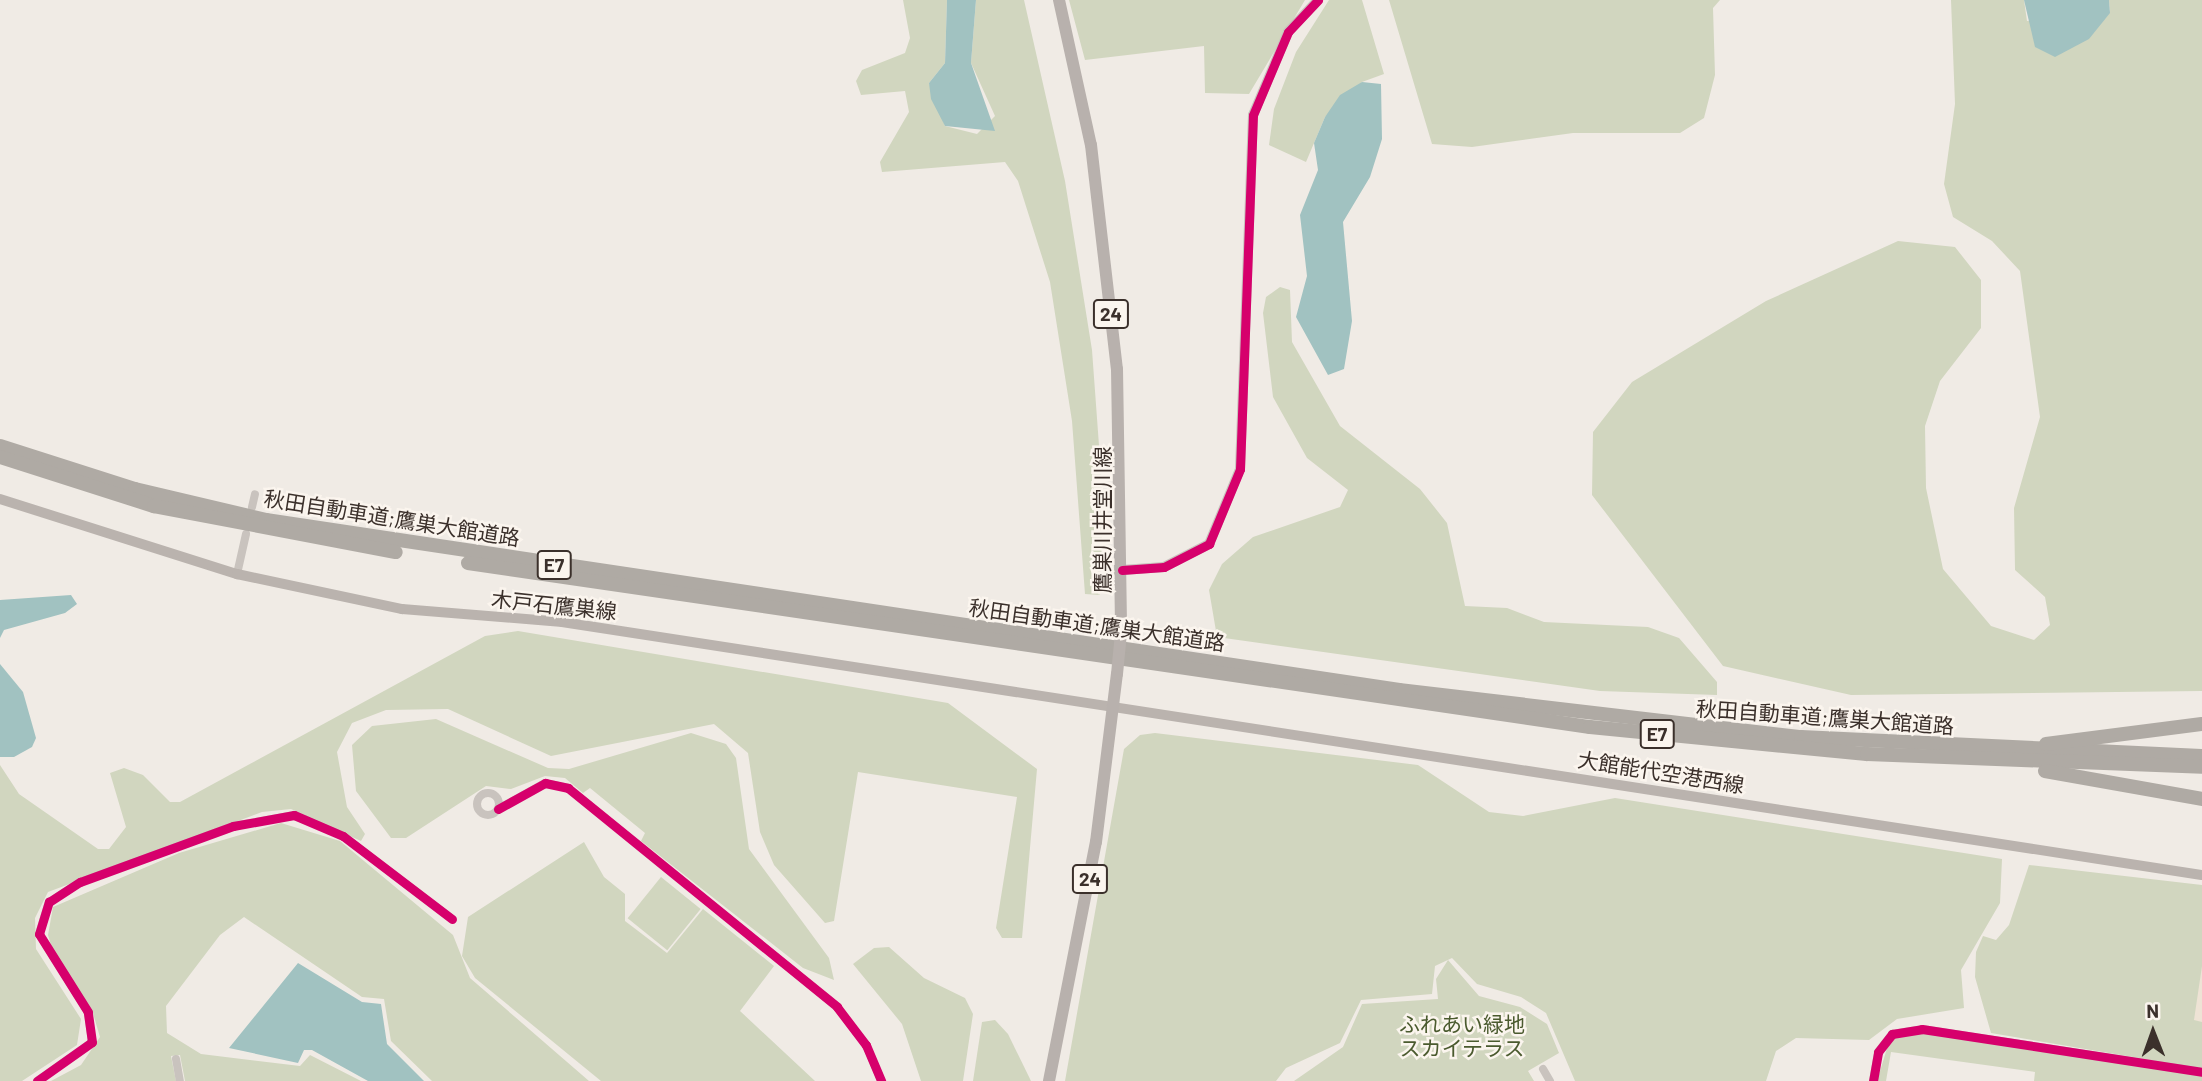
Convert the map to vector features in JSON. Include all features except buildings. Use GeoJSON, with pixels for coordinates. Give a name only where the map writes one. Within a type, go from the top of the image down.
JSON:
{"type":"FeatureCollection","features":[{"type":"Feature","properties":{"kind":"highway","name":"秋田自動車道;鷹巣大館道路"},"geometry":{"type":"LineString","coordinates":[[0,446],[169,498],[412,544],[1503,705],[1865,748],[2202,756]]}},
{"type":"Feature","properties":{"kind":"highway","name":"秋田自動車道;鷹巣大館道路"},"geometry":{"type":"LineString","coordinates":[[0,457],[154,506],[412,554],[1504,716],[1865,748],[2202,767]]}},
{"type":"Feature","properties":{"kind":"highway"},"geometry":{"type":"LineString","coordinates":[[1865,748],[2060,744],[2202,724]]}},
{"type":"Feature","properties":{"kind":"highway"},"geometry":{"type":"LineString","coordinates":[[1865,748],[2049,772],[2202,799]]}},
{"type":"Feature","properties":{"kind":"main road","name":"鷹巣川井堂川線"},"geometry":{"type":"LineString","coordinates":[[1049,1081],[1090,883],[1115,707],[1121,633],[1122,569],[1122,429],[1107,265],[1091,145],[1059,0]]}},
{"type":"Feature","properties":{"kind":"main road","name":"木戸石鷹巣線"},"geometry":{"type":"LineString","coordinates":[[0,499],[237,574],[402,609],[562,622],[1115,707]]}},
{"type":"Feature","properties":{"kind":"main road","name":"大館能代空港西線"},"geometry":{"type":"LineString","coordinates":[[1115,707],[2202,876]]}},
{"type":"Feature","properties":{"kind":"street"},"geometry":{"type":"LineString","coordinates":[[1122,569],[1180,562],[1209,544],[1240,469],[1253,115],[1288,32],[1318,0]]}},
{"type":"Feature","properties":{"kind":"street"},"geometry":{"type":"LineString","coordinates":[[252,507],[255,494]]}},
{"type":"Feature","properties":{"kind":"street"},"geometry":{"type":"LineString","coordinates":[[237,574],[246,534]]}},
{"type":"Feature","properties":{"kind":"street"},"geometry":{"type":"LineString","coordinates":[[498,809],[545,783],[568,788],[837,1007],[866,1045],[881,1081]]}},
{"type":"Feature","properties":{"kind":"street"},"geometry":{"type":"LineString","coordinates":[[37,1081],[92,1042],[88,1012],[39,934],[49,902],[80,882],[233,826],[295,815],[343,836],[452,919]]}},
{"type":"Feature","properties":{"kind":"street"},"geometry":{"type":"LineString","coordinates":[[1873,1081],[1878,1052],[1892,1034],[1922,1029],[2202,1072]]}},
{"type":"Feature","properties":{"kind":"street"},"geometry":{"type":"LineString","coordinates":[[176,1059],[180,1081]]}},
{"type":"Feature","properties":{"kind":"street"},"geometry":{"type":"LineString","coordinates":[[1543,1069],[1550,1081]]}},
{"type":"Feature","properties":{"kind":"green space"},"geometry":{"type":"Polygon","coordinates":[[[903,0],[947,0],[945,63],[929,83],[945,126],[977,134],[995,116],[971,63],[976,0],[1024,0],[1065,181],[1092,350],[1103,500],[1100,595],[1085,594],[1072,421],[1050,282],[1018,181],[1005,162],[882,172],[880,162],[909,112],[905,91],[861,95],[856,81],[862,70],[905,53],[910,38],[903,0]]]}},
{"type":"Feature","properties":{"kind":"green space"},"geometry":{"type":"Polygon","coordinates":[[[1069,0],[1305,0],[1249,94],[1205,93],[1204,46],[1085,60],[1069,0]]]}},
{"type":"Feature","properties":{"kind":"green space"},"geometry":{"type":"Polygon","coordinates":[[[1329,0],[1362,0],[1384,74],[1362,82],[1325,117],[1306,162],[1269,145],[1274,109],[1296,52],[1329,0]]]}},
{"type":"Feature","properties":{"kind":"green space"},"geometry":{"type":"Polygon","coordinates":[[[1389,0],[1720,0],[1713,8],[1715,75],[1704,118],[1680,133],[1573,133],[1472,147],[1432,144],[1389,0]]]}},
{"type":"Feature","properties":{"kind":"green space"},"geometry":{"type":"Polygon","coordinates":[[[1951,0],[2024,0],[2027,21],[2110,13],[2109,0],[2202,0],[2202,691],[1851,695],[1723,666],[1592,495],[1593,432],[1632,382],[1766,301],[1898,241],[1955,247],[1981,280],[1981,328],[1940,381],[1925,426],[1926,488],[1943,569],[1991,626],[2034,640],[2050,625],[2045,597],[2015,570],[2014,508],[2040,417],[2020,271],[1992,241],[1953,217],[1944,184],[1955,104],[1951,0]]]}},
{"type":"Feature","properties":{"kind":"green space"},"geometry":{"type":"Polygon","coordinates":[[[1280,287],[1290,290],[1292,342],[1340,426],[1420,489],[1447,523],[1465,606],[1507,608],[1544,622],[1648,627],[1679,638],[1717,682],[1717,695],[1600,691],[1217,637],[1209,590],[1222,564],[1253,537],[1340,507],[1348,490],[1307,458],[1273,397],[1263,313],[1266,297],[1280,287]]]}},
{"type":"Feature","properties":{"kind":"green space"},"geometry":{"type":"Polygon","coordinates":[[[518,631],[948,703],[1037,769],[1022,938],[1002,938],[996,928],[1017,797],[858,772],[834,921],[825,923],[774,865],[760,832],[748,753],[714,724],[551,756],[448,709],[386,710],[352,723],[337,752],[347,807],[365,834],[361,841],[291,809],[262,812],[48,892],[35,918],[36,949],[81,1019],[77,1045],[22,1081],[0,1081],[0,765],[19,794],[98,849],[109,849],[126,827],[110,773],[124,768],[143,775],[170,802],[180,802],[485,636],[518,631]]]}},
{"type":"Feature","properties":{"kind":"green space"},"geometry":{"type":"Polygon","coordinates":[[[436,719],[548,768],[569,769],[691,733],[726,744],[736,758],[749,849],[829,958],[834,980],[803,968],[641,841],[645,833],[590,788],[583,793],[565,778],[545,776],[511,789],[486,786],[406,838],[391,838],[356,791],[352,745],[372,726],[436,719]]]}},
{"type":"Feature","properties":{"kind":"green space"},"geometry":{"type":"Polygon","coordinates":[[[1155,733],[1418,765],[1489,812],[1523,816],[1615,798],[2002,859],[2000,903],[1961,970],[1964,1008],[1897,1019],[1869,1040],[1796,1038],[1776,1051],[1766,1081],[1575,1081],[1546,1013],[1521,997],[1477,984],[1452,958],[1435,966],[1432,994],[1361,1000],[1340,1043],[1286,1068],[1276,1081],[1065,1081],[1124,749],[1140,735],[1155,733]]]}},
{"type":"Feature","properties":{"kind":"green space"},"geometry":{"type":"Polygon","coordinates":[[[281,823],[340,841],[453,935],[470,978],[589,1081],[432,1081],[391,1041],[384,999],[362,997],[244,917],[220,935],[166,1006],[167,1033],[201,1054],[300,1066],[310,1055],[361,1081],[185,1081],[180,1055],[171,1056],[176,1081],[51,1081],[81,1065],[100,1037],[92,1010],[53,952],[48,935],[53,907],[179,853],[281,823]]]}},
{"type":"Feature","properties":{"kind":"green space"},"geometry":{"type":"Polygon","coordinates":[[[584,842],[604,877],[625,894],[625,921],[667,953],[703,909],[774,966],[740,1011],[815,1081],[601,1081],[475,978],[462,956],[468,917],[584,842]]]}},
{"type":"Feature","properties":{"kind":"green space"},"geometry":{"type":"Polygon","coordinates":[[[2029,865],[2202,885],[2202,1081],[2034,1081],[2035,1072],[1891,1052],[1886,1081],[1877,1081],[1888,1045],[1898,1035],[1923,1032],[2186,1066],[1991,1033],[1975,977],[1976,952],[1983,936],[1996,940],[2009,925],[2029,865]]]}},
{"type":"Feature","properties":{"kind":"green space"},"geometry":{"type":"Polygon","coordinates":[[[661,877],[701,909],[667,950],[628,918],[661,877]]]}},
{"type":"Feature","properties":{"kind":"green space"},"geometry":{"type":"Polygon","coordinates":[[[889,947],[924,978],[965,998],[973,1014],[963,1081],[921,1081],[902,1024],[853,964],[874,948],[889,947]]]}},
{"type":"Feature","properties":{"kind":"green space","name":"ふれあい緑地 スカイテラス"},"geometry":{"type":"Polygon","coordinates":[[[1448,960],[1479,996],[1520,1007],[1547,1024],[1559,1053],[1528,1071],[1534,1081],[1294,1081],[1343,1047],[1362,1004],[1438,999],[1436,979],[1448,960]]]}},
{"type":"Feature","properties":{"kind":"green space"},"geometry":{"type":"Polygon","coordinates":[[[995,1020],[1008,1034],[1031,1081],[973,1081],[982,1022],[995,1020]]]}},
{"type":"Feature","properties":{"kind":"shaded area"},"geometry":{"type":"Polygon","coordinates":[[[2202,966],[2202,1022],[2194,1020],[2202,966]]]}},
{"type":"Feature","properties":{"kind":"water"},"geometry":{"type":"Polygon","coordinates":[[[947,0],[976,0],[971,63],[995,131],[945,126],[931,99],[929,83],[945,63],[947,0]]]}},
{"type":"Feature","properties":{"kind":"water"},"geometry":{"type":"Polygon","coordinates":[[[2024,0],[2109,0],[2110,13],[2089,39],[2055,57],[2035,47],[2024,0]]]}},
{"type":"Feature","properties":{"kind":"water"},"geometry":{"type":"Polygon","coordinates":[[[1362,82],[1381,84],[1382,139],[1370,177],[1343,222],[1352,321],[1344,369],[1328,375],[1296,317],[1307,276],[1300,215],[1318,170],[1314,143],[1325,117],[1340,95],[1362,82]]]}},
{"type":"Feature","properties":{"kind":"water"},"geometry":{"type":"Polygon","coordinates":[[[71,595],[77,604],[65,613],[4,630],[0,638],[0,600],[71,595]]]}},
{"type":"Feature","properties":{"kind":"water"},"geometry":{"type":"Polygon","coordinates":[[[0,664],[23,692],[36,738],[32,747],[14,757],[0,757],[0,664]]]}},
{"type":"Feature","properties":{"kind":"water"},"geometry":{"type":"Polygon","coordinates":[[[298,963],[362,1002],[381,1004],[387,1044],[424,1081],[368,1081],[312,1050],[304,1050],[298,1063],[229,1048],[298,963]]]}},
{"type":"Feature","properties":{"kind":"cycle path"},"geometry":{"type":"LineString","coordinates":[[1122,570],[1164,567],[1209,544],[1240,469],[1253,115],[1288,32],[1318,0]]}},
{"type":"Feature","properties":{"kind":"cycle path"},"geometry":{"type":"LineString","coordinates":[[498,809],[545,783],[568,788],[837,1007],[866,1045],[881,1081]]}},
{"type":"Feature","properties":{"kind":"cycle path"},"geometry":{"type":"LineString","coordinates":[[37,1081],[92,1042],[88,1012],[39,934],[49,902],[80,882],[233,826],[294,815],[343,836],[452,919]]}},
{"type":"Feature","properties":{"kind":"cycle path"},"geometry":{"type":"LineString","coordinates":[[1873,1081],[1878,1052],[1892,1034],[1922,1029],[2202,1072]]}}]}
